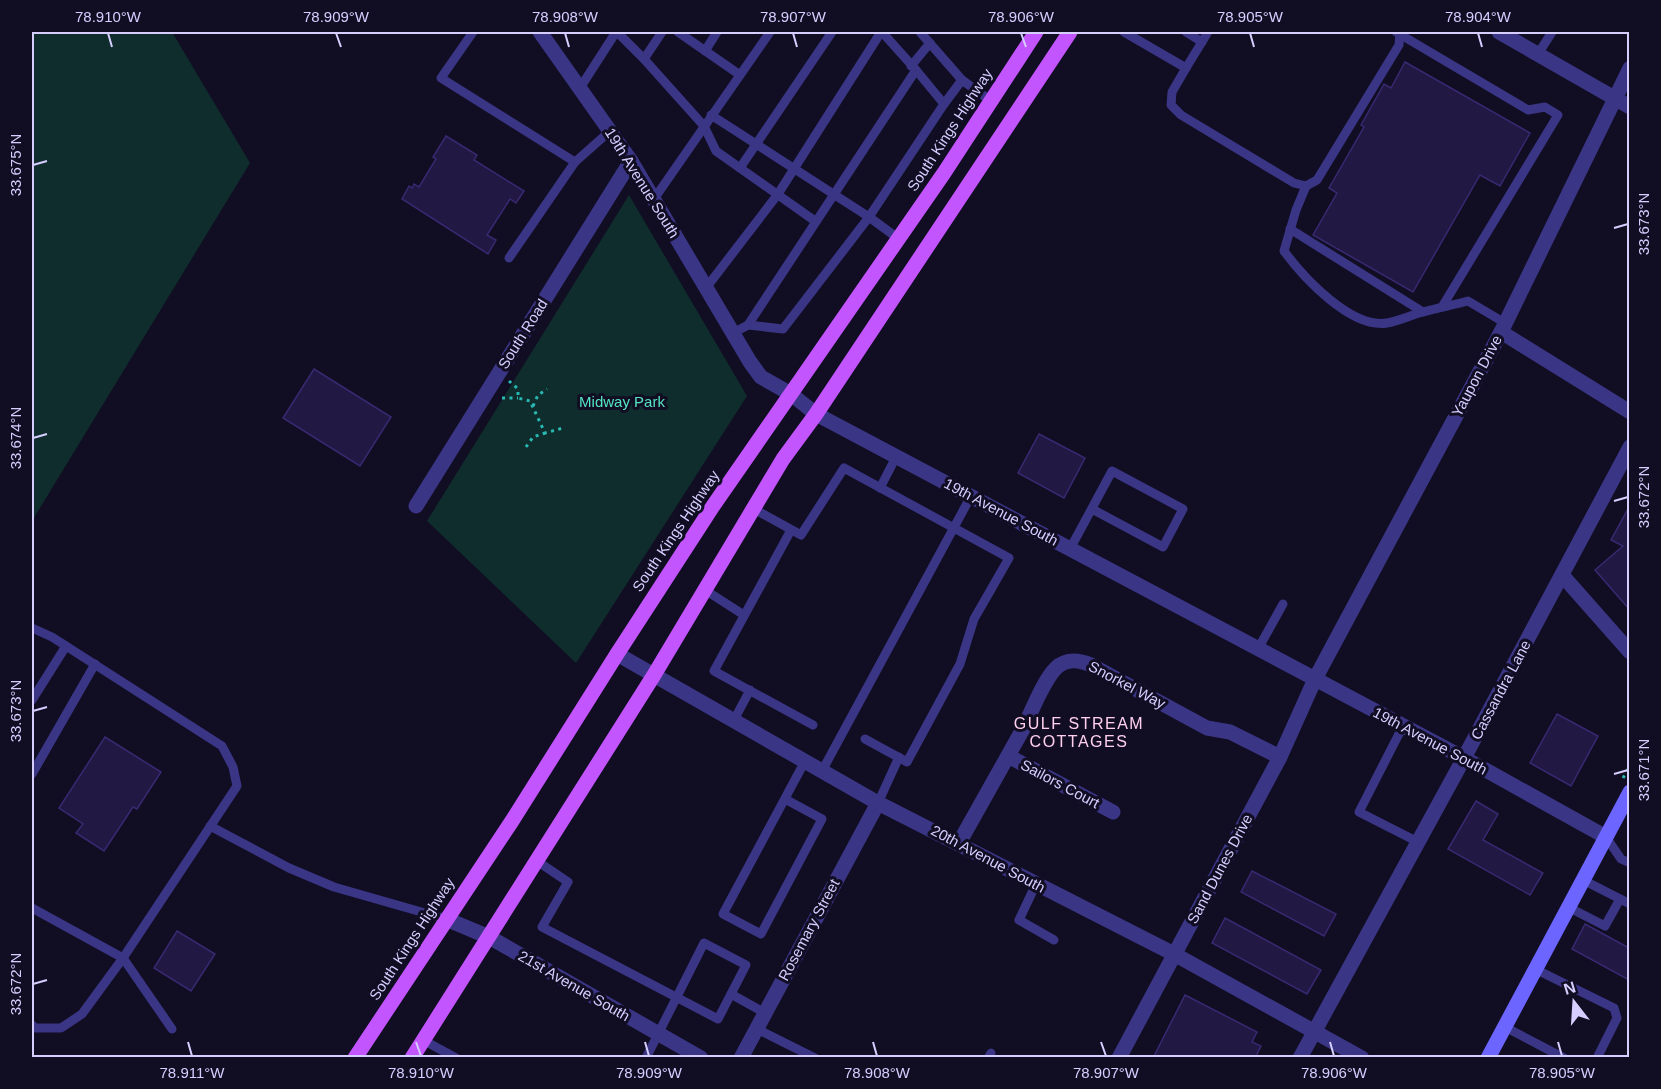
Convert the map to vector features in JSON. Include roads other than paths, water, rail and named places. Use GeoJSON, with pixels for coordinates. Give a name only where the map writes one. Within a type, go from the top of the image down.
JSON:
{"type":"FeatureCollection","features":[{"type":"Feature","properties":{"kind":"main road","name":"South Kings Highway"},"geometry":{"type":"LineString","coordinates":[[355,1058],[512,821],[707,515],[899,239],[1036,32]]}},
{"type":"Feature","properties":{"kind":"main road"},"geometry":{"type":"LineString","coordinates":[[412,1058],[654,675],[783,459],[816,414],[1070,32]]}},
{"type":"Feature","properties":{"kind":"main road"},"geometry":{"type":"LineString","coordinates":[[1488,1058],[1629,792]]}},
{"type":"Feature","properties":{"kind":"street","name":"19th Avenue South"},"geometry":{"type":"LineString","coordinates":[[540,32],[631,161],[761,377],[791,394],[816,414],[1464,758],[1606,837]]}},
{"type":"Feature","properties":{"kind":"street"},"geometry":{"type":"LineString","coordinates":[[1499,32],[1629,107]]}},
{"type":"Feature","properties":{"kind":"street","name":"Yaupon Drive"},"geometry":{"type":"LineString","coordinates":[[1316,679],[1503,327],[1629,68]]}},
{"type":"Feature","properties":{"kind":"street","name":"South Road"},"geometry":{"type":"LineString","coordinates":[[416,506],[631,161]]}},
{"type":"Feature","properties":{"kind":"street"},"geometry":{"type":"LineString","coordinates":[[1503,327],[1629,412]]}},
{"type":"Feature","properties":{"kind":"street","name":"Cassandra Lane"},"geometry":{"type":"LineString","coordinates":[[1300,1058],[1464,758],[1629,447]]}},
{"type":"Feature","properties":{"kind":"street"},"geometry":{"type":"LineString","coordinates":[[1562,575],[1629,652]]}},
{"type":"Feature","properties":{"kind":"street","name":"20th Avenue South"},"geometry":{"type":"LineString","coordinates":[[617,654],[878,803],[1174,954],[1357,1056]]}},
{"type":"Feature","properties":{"kind":"street","name":"Snorkel Way"},"geometry":{"type":"LineString","coordinates":[[959,843],[1051,675],[1062,663],[1076,660],[1091,665],[1207,728],[1230,732],[1281,757]]}},
{"type":"Feature","properties":{"kind":"street","name":"Sand Dunes Drive"},"geometry":{"type":"LineString","coordinates":[[1119,1058],[1281,757],[1316,679]]}},
{"type":"Feature","properties":{"kind":"street","name":"Sailors Court"},"geometry":{"type":"LineString","coordinates":[[1008,756],[1113,812]]}},
{"type":"Feature","properties":{"kind":"street","name":"Rosemary Street"},"geometry":{"type":"LineString","coordinates":[[741,1058],[878,803]]}},
{"type":"Feature","properties":{"kind":"street","name":"21st Avenue South"},"geometry":{"type":"LineString","coordinates":[[446,919],[489,937],[700,1058]]}},
{"type":"Feature","properties":{"kind":"lane"},"geometry":{"type":"LineString","coordinates":[[473,32],[441,78],[575,162]]}},
{"type":"Feature","properties":{"kind":"lane"},"geometry":{"type":"LineString","coordinates":[[580,88],[617,32],[704,126],[716,151],[815,221]]}},
{"type":"Feature","properties":{"kind":"lane"},"geometry":{"type":"LineString","coordinates":[[644,59],[662,32]]}},
{"type":"Feature","properties":{"kind":"lane"},"geometry":{"type":"LineString","coordinates":[[678,32],[740,75]]}},
{"type":"Feature","properties":{"kind":"lane"},"geometry":{"type":"LineString","coordinates":[[705,51],[717,32]]}},
{"type":"Feature","properties":{"kind":"lane"},"geometry":{"type":"LineString","coordinates":[[654,199],[769,32]]}},
{"type":"Feature","properties":{"kind":"lane"},"geometry":{"type":"LineString","coordinates":[[740,168],[832,32]]}},
{"type":"Feature","properties":{"kind":"lane"},"geometry":{"type":"LineString","coordinates":[[706,288],[778,194],[881,32],[944,104]]}},
{"type":"Feature","properties":{"kind":"lane"},"geometry":{"type":"LineString","coordinates":[[920,32],[962,80],[992,100]]}},
{"type":"Feature","properties":{"kind":"lane"},"geometry":{"type":"LineString","coordinates":[[1128,32],[1186,68]]}},
{"type":"Feature","properties":{"kind":"lane"},"geometry":{"type":"LineString","coordinates":[[1186,32],[1202,42]]}},
{"type":"Feature","properties":{"kind":"lane"},"geometry":{"type":"LineString","coordinates":[[1208,32],[1172,92],[1171,105],[1181,115],[1294,183],[1306,186]]}},
{"type":"Feature","properties":{"kind":"lane"},"geometry":{"type":"LineString","coordinates":[[1398,32],[1399,45],[1317,180],[1306,186],[1284,251],[1299,272],[1332,302],[1352,315],[1385,324],[1468,301],[1503,327]]}},
{"type":"Feature","properties":{"kind":"lane"},"geometry":{"type":"LineString","coordinates":[[1398,32],[1528,110],[1545,107],[1558,115],[1442,307]]}},
{"type":"Feature","properties":{"kind":"lane"},"geometry":{"type":"LineString","coordinates":[[1538,54],[1552,32]]}},
{"type":"Feature","properties":{"kind":"lane"},"geometry":{"type":"LineString","coordinates":[[733,333],[748,325],[930,43]]}},
{"type":"Feature","properties":{"kind":"lane"},"geometry":{"type":"LineString","coordinates":[[748,325],[783,329],[869,217],[962,80]]}},
{"type":"Feature","properties":{"kind":"lane"},"geometry":{"type":"LineString","coordinates":[[711,115],[869,217],[899,239]]}},
{"type":"Feature","properties":{"kind":"lane"},"geometry":{"type":"LineString","coordinates":[[509,258],[575,162],[610,131]]}},
{"type":"Feature","properties":{"kind":"lane"},"geometry":{"type":"LineString","coordinates":[[1290,229],[1423,312]]}},
{"type":"Feature","properties":{"kind":"lane"},"geometry":{"type":"LineString","coordinates":[[880,488],[896,457]]}},
{"type":"Feature","properties":{"kind":"lane"},"geometry":{"type":"LineString","coordinates":[[754,509],[801,535],[844,468],[1009,558],[974,619],[960,664],[906,762],[865,739]]}},
{"type":"Feature","properties":{"kind":"lane"},"geometry":{"type":"LineString","coordinates":[[1070,549],[1112,471],[1183,509],[1163,547],[1092,509]]}},
{"type":"Feature","properties":{"kind":"lane"},"geometry":{"type":"LineString","coordinates":[[822,771],[971,496]]}},
{"type":"Feature","properties":{"kind":"lane"},"geometry":{"type":"LineString","coordinates":[[791,530],[714,671],[813,725]]}},
{"type":"Feature","properties":{"kind":"lane"},"geometry":{"type":"LineString","coordinates":[[705,590],[744,615]]}},
{"type":"Feature","properties":{"kind":"lane"},"geometry":{"type":"LineString","coordinates":[[1258,649],[1283,604]]}},
{"type":"Feature","properties":{"kind":"lane"},"geometry":{"type":"LineString","coordinates":[[32,628],[95,664],[222,746],[233,766],[237,786],[123,958],[82,1014],[61,1028],[35,1028],[32,1025]]}},
{"type":"Feature","properties":{"kind":"lane"},"geometry":{"type":"LineString","coordinates":[[32,700],[66,646]]}},
{"type":"Feature","properties":{"kind":"lane"},"geometry":{"type":"LineString","coordinates":[[32,774],[95,664]]}},
{"type":"Feature","properties":{"kind":"lane"},"geometry":{"type":"LineString","coordinates":[[734,720],[750,690]]}},
{"type":"Feature","properties":{"kind":"lane"},"geometry":{"type":"LineString","coordinates":[[1403,726],[1359,812],[1418,842]]}},
{"type":"Feature","properties":{"kind":"lane"},"geometry":{"type":"LineString","coordinates":[[878,803],[899,757]]}},
{"type":"Feature","properties":{"kind":"lane"},"geometry":{"type":"LineString","coordinates":[[785,799],[822,819],[761,934],[723,914],[805,761]]}},
{"type":"Feature","properties":{"kind":"lane"},"geometry":{"type":"LineString","coordinates":[[210,826],[289,868],[334,887],[446,919]]}},
{"type":"Feature","properties":{"kind":"lane"},"geometry":{"type":"LineString","coordinates":[[1606,837],[1621,859],[1629,863]]}},
{"type":"Feature","properties":{"kind":"lane"},"geometry":{"type":"LineString","coordinates":[[537,861],[568,882],[542,927],[676,997],[718,1019],[746,965],[704,944],[676,997],[646,1058]]}},
{"type":"Feature","properties":{"kind":"lane"},"geometry":{"type":"LineString","coordinates":[[1583,879],[1629,904]]}},
{"type":"Feature","properties":{"kind":"lane"},"geometry":{"type":"LineString","coordinates":[[1036,884],[1019,920],[1054,940]]}},
{"type":"Feature","properties":{"kind":"lane"},"geometry":{"type":"LineString","coordinates":[[1568,907],[1605,926],[1620,899]]}},
{"type":"Feature","properties":{"kind":"lane"},"geometry":{"type":"LineString","coordinates":[[32,908],[123,958],[172,1029]]}},
{"type":"Feature","properties":{"kind":"lane"},"geometry":{"type":"LineString","coordinates":[[1535,969],[1614,1008],[1617,1018],[1597,1058]]}},
{"type":"Feature","properties":{"kind":"lane"},"geometry":{"type":"LineString","coordinates":[[731,994],[765,1013]]}},
{"type":"Feature","properties":{"kind":"lane"},"geometry":{"type":"LineString","coordinates":[[1505,1027],[1564,1058]]}},
{"type":"Feature","properties":{"kind":"lane"},"geometry":{"type":"LineString","coordinates":[[757,1029],[815,1058]]}},
{"type":"Feature","properties":{"kind":"lane"},"geometry":{"type":"LineString","coordinates":[[423,1040],[456,1058]]}},
{"type":"Feature","properties":{"kind":"district","name":"GULF STREAM COTTAGES"},"geometry":{"type":"Point","coordinates":[1079,732]}},
{"type":"Feature","properties":{"kind":"park label","name":"Midway Park"},"geometry":{"type":"Point","coordinates":[622,402]}}]}
